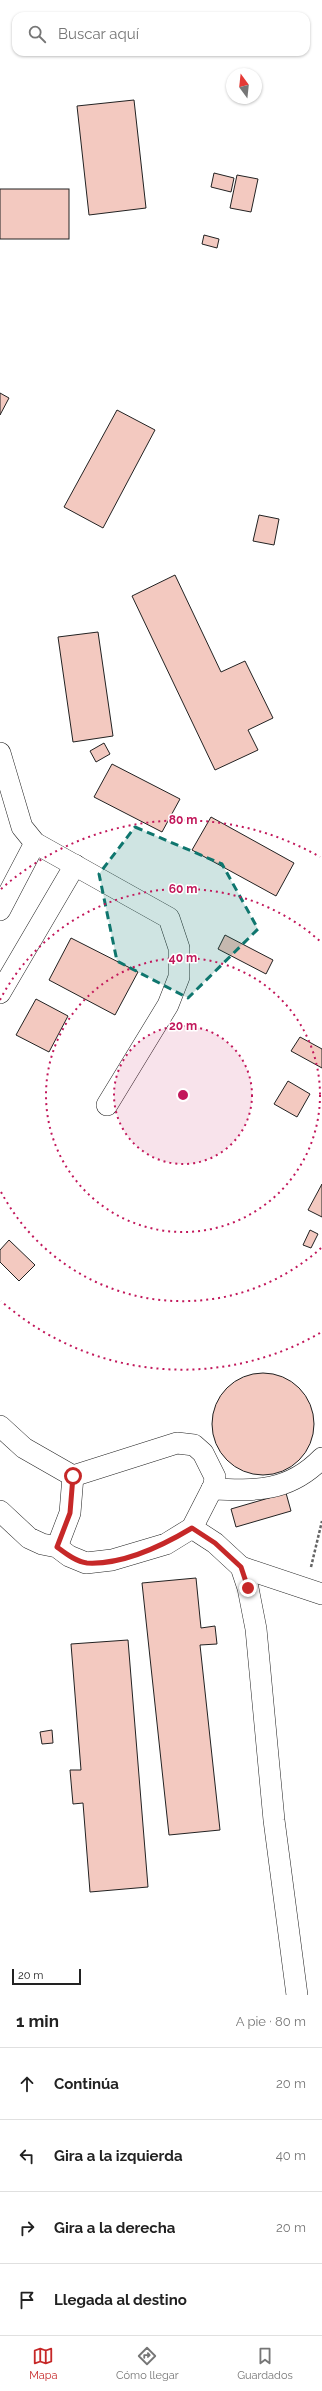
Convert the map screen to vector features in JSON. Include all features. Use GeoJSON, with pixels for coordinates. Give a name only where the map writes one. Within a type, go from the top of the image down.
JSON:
{"type":"FeatureCollection","features":[{"type":"Feature","properties":{"kind":"street"},"geometry":{"type":"LineString","coordinates":[[0,753],[22,827],[35,843],[169,918],[179,948],[179,977],[168,1005],[108,1105]]}},
{"type":"Feature","properties":{"kind":"street"},"geometry":{"type":"LineString","coordinates":[[0,910],[35,843]]}},
{"type":"Feature","properties":{"kind":"street"},"geometry":{"type":"LineString","coordinates":[[0,993],[75,865]]}},
{"type":"Feature","properties":{"kind":"street"},"geometry":{"type":"LineString","coordinates":[[0,1426],[24,1448],[73,1476],[177,1443],[194,1445],[203,1453],[215,1476],[212,1489],[192,1528],[166,1544],[112,1560],[86,1563],[69,1556],[57,1547],[42,1544],[29,1538],[0,1511]]}},
{"type":"Feature","properties":{"kind":"street"},"geometry":{"type":"LineString","coordinates":[[212,1489],[250,1491],[272,1488],[294,1480],[312,1468],[322,1458]]}},
{"type":"Feature","properties":{"kind":"street"},"geometry":{"type":"LineString","coordinates":[[57,1547],[70,1513],[73,1476]]}},
{"type":"Feature","properties":{"kind":"street"},"geometry":{"type":"LineString","coordinates":[[192,1528],[215,1543],[241,1567],[314,1591]]}},
{"type":"Feature","properties":{"kind":"street"},"geometry":{"type":"LineString","coordinates":[[241,1567],[248,1588],[256,1629],[274,1820],[297,1995]]}},
{"type":"Feature","properties":{"kind":"path"},"geometry":{"type":"LineString","coordinates":[[314,1591],[322,1520]]}},
{"type":"Feature","properties":{"kind":"highlighted area"},"geometry":{"type":"Polygon","coordinates":[[[135,827],[222,864],[258,929],[188,998],[117,961],[99,874],[135,827]]]}},
{"type":"Feature","properties":{"kind":"building"},"geometry":{"type":"Polygon","coordinates":[[[134,100],[146,208],[89,215],[77,106],[134,100]]]}},
{"type":"Feature","properties":{"kind":"building"},"geometry":{"type":"Polygon","coordinates":[[[214,173],[234,178],[231,192],[211,187],[214,173]]]}},
{"type":"Feature","properties":{"kind":"building"},"geometry":{"type":"Polygon","coordinates":[[[237,175],[258,179],[251,212],[230,208],[237,175]]]}},
{"type":"Feature","properties":{"kind":"building"},"geometry":{"type":"Polygon","coordinates":[[[0,189],[69,189],[69,239],[0,239],[0,189]]]}},
{"type":"Feature","properties":{"kind":"building"},"geometry":{"type":"Polygon","coordinates":[[[204,235],[219,239],[217,248],[202,244],[204,235]]]}},
{"type":"Feature","properties":{"kind":"building"},"geometry":{"type":"Polygon","coordinates":[[[0,393],[9,398],[0,415],[0,393]]]}},
{"type":"Feature","properties":{"kind":"building"},"geometry":{"type":"Polygon","coordinates":[[[117,410],[155,430],[103,528],[64,507],[117,410]]]}},
{"type":"Feature","properties":{"kind":"building"},"geometry":{"type":"Polygon","coordinates":[[[259,515],[279,519],[274,545],[253,541],[259,515]]]}},
{"type":"Feature","properties":{"kind":"building"},"geometry":{"type":"Polygon","coordinates":[[[175,575],[221,672],[245,661],[273,718],[248,730],[258,750],[215,770],[132,596],[175,575]]]}},
{"type":"Feature","properties":{"kind":"building"},"geometry":{"type":"Polygon","coordinates":[[[98,632],[113,736],[73,742],[58,637],[98,632]]]}},
{"type":"Feature","properties":{"kind":"building"},"geometry":{"type":"Polygon","coordinates":[[[104,743],[110,754],[96,762],[90,751],[104,743]]]}},
{"type":"Feature","properties":{"kind":"building"},"geometry":{"type":"Polygon","coordinates":[[[112,764],[180,799],[162,832],[94,797],[112,764]]]}},
{"type":"Feature","properties":{"kind":"building"},"geometry":{"type":"Polygon","coordinates":[[[211,817],[294,863],[276,896],[192,850],[211,817]]]}},
{"type":"Feature","properties":{"kind":"building"},"geometry":{"type":"Polygon","coordinates":[[[225,935],[273,960],[266,974],[218,949],[225,935]]]}},
{"type":"Feature","properties":{"kind":"building"},"geometry":{"type":"Polygon","coordinates":[[[71,938],[138,972],[115,1015],[49,980],[71,938]]]}},
{"type":"Feature","properties":{"kind":"building"},"geometry":{"type":"Polygon","coordinates":[[[36,999],[68,1016],[49,1052],[16,1035],[36,999]]]}},
{"type":"Feature","properties":{"kind":"building"},"geometry":{"type":"Polygon","coordinates":[[[300,1037],[322,1049],[322,1068],[291,1051],[300,1037]]]}},
{"type":"Feature","properties":{"kind":"building"},"geometry":{"type":"Polygon","coordinates":[[[288,1081],[310,1094],[297,1117],[274,1104],[288,1081]]]}},
{"type":"Feature","properties":{"kind":"building"},"geometry":{"type":"Polygon","coordinates":[[[322,1184],[322,1217],[308,1210],[322,1184]]]}},
{"type":"Feature","properties":{"kind":"building"},"geometry":{"type":"Polygon","coordinates":[[[310,1230],[318,1234],[311,1248],[303,1245],[310,1230]]]}},
{"type":"Feature","properties":{"kind":"building"},"geometry":{"type":"Polygon","coordinates":[[[9,1240],[35,1265],[19,1281],[0,1262],[0,1250],[9,1240]]]}},
{"type":"Feature","properties":{"kind":"building"},"geometry":{"type":"Polygon","coordinates":[[[263,1373],[283,1377],[299,1388],[310,1404],[314,1424],[310,1444],[299,1460],[283,1471],[263,1475],[243,1471],[227,1460],[216,1444],[212,1424],[216,1404],[227,1388],[243,1377],[263,1373]]]}},
{"type":"Feature","properties":{"kind":"building"},"geometry":{"type":"Polygon","coordinates":[[[286,1493],[291,1511],[236,1527],[231,1509],[286,1493]]]}},
{"type":"Feature","properties":{"kind":"building"},"geometry":{"type":"Polygon","coordinates":[[[196,1578],[201,1628],[215,1626],[217,1644],[200,1645],[220,1830],[169,1835],[142,1583],[196,1578]]]}},
{"type":"Feature","properties":{"kind":"building"},"geometry":{"type":"Polygon","coordinates":[[[128,1640],[148,1887],[90,1892],[83,1803],[73,1804],[70,1770],[81,1770],[71,1644],[128,1640]]]}},
{"type":"Feature","properties":{"kind":"building"},"geometry":{"type":"Polygon","coordinates":[[[52,1730],[53,1743],[42,1744],[40,1732],[52,1730]]]}},
{"type":"Feature","properties":{"kind":"route"},"geometry":{"type":"LineString","coordinates":[[73,1476],[70,1513],[57,1547],[69,1556],[86,1563],[112,1560],[139,1554],[166,1544],[192,1528],[215,1543],[241,1567],[248,1588]]}}]}
